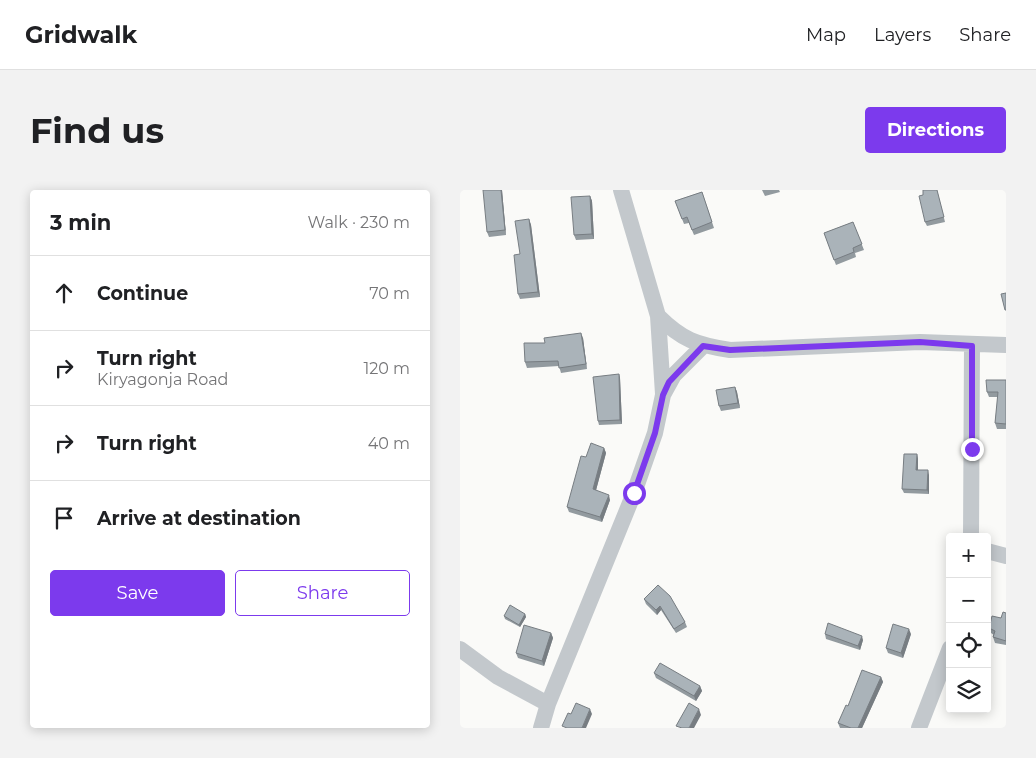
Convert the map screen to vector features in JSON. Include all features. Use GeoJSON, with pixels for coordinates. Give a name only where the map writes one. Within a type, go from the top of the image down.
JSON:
{"type":"FeatureCollection","features":[{"type":"Feature","properties":{"kind":"street"},"geometry":{"type":"LineString","coordinates":[[541,728],[548,704],[634,493],[655,433],[663,395],[658,316],[621,190]]}},
{"type":"Feature","properties":{"kind":"street"},"geometry":{"type":"LineString","coordinates":[[658,316],[673,331],[703,346],[730,350],[920,342],[972,346],[1006,345]]}},
{"type":"Feature","properties":{"kind":"street"},"geometry":{"type":"LineString","coordinates":[[663,395],[674,375],[703,346]]}},
{"type":"Feature","properties":{"kind":"street"},"geometry":{"type":"LineString","coordinates":[[971,533],[972,346]]}},
{"type":"Feature","properties":{"kind":"street"},"geometry":{"type":"LineString","coordinates":[[991,552],[1006,556]]}},
{"type":"Feature","properties":{"kind":"street"},"geometry":{"type":"LineString","coordinates":[[460,649],[498,677],[548,704]]}},
{"type":"Feature","properties":{"kind":"street"},"geometry":{"type":"LineString","coordinates":[[918,728],[946,658]]}},
{"type":"Feature","properties":{"kind":"building"},"geometry":{"type":"Polygon","coordinates":[[[483,190],[501,190],[505,230],[487,232],[483,190]]]}},
{"type":"Feature","properties":{"kind":"building"},"geometry":{"type":"Polygon","coordinates":[[[923,190],[937,190],[944,217],[925,222],[919,196],[923,195],[923,190]]]}},
{"type":"Feature","properties":{"kind":"building"},"geometry":{"type":"Polygon","coordinates":[[[702,192],[712,222],[692,230],[687,217],[682,219],[675,201],[702,192]]]}},
{"type":"Feature","properties":{"kind":"building"},"geometry":{"type":"Polygon","coordinates":[[[590,196],[592,234],[574,235],[571,197],[590,196]]]}},
{"type":"Feature","properties":{"kind":"building"},"geometry":{"type":"Polygon","coordinates":[[[529,219],[538,292],[518,294],[514,255],[520,254],[515,221],[529,219]]]}},
{"type":"Feature","properties":{"kind":"building"},"geometry":{"type":"Polygon","coordinates":[[[853,222],[862,244],[853,248],[854,252],[834,260],[824,233],[853,222]]]}},
{"type":"Feature","properties":{"kind":"building"},"geometry":{"type":"Polygon","coordinates":[[[1006,293],[1006,310],[1005,310],[1001,294],[1006,293]]]}},
{"type":"Feature","properties":{"kind":"building"},"geometry":{"type":"Polygon","coordinates":[[[581,333],[586,364],[559,368],[558,361],[525,362],[524,343],[545,343],[544,338],[581,333]]]}},
{"type":"Feature","properties":{"kind":"building"},"geometry":{"type":"Polygon","coordinates":[[[619,374],[620,420],[598,421],[593,377],[619,374]]]}},
{"type":"Feature","properties":{"kind":"building"},"geometry":{"type":"Polygon","coordinates":[[[986,380],[1006,380],[1006,424],[995,423],[998,392],[987,392],[986,380]]]}},
{"type":"Feature","properties":{"kind":"building"},"geometry":{"type":"Polygon","coordinates":[[[735,387],[738,403],[719,406],[716,390],[735,387]]]}},
{"type":"Feature","properties":{"kind":"building"},"geometry":{"type":"Polygon","coordinates":[[[591,443],[604,448],[593,489],[609,495],[600,517],[567,507],[581,456],[586,457],[591,443]]]}},
{"type":"Feature","properties":{"kind":"building"},"geometry":{"type":"Polygon","coordinates":[[[904,454],[917,454],[916,470],[928,470],[927,490],[902,489],[904,454]]]}},
{"type":"Feature","properties":{"kind":"building"},"geometry":{"type":"Polygon","coordinates":[[[658,585],[670,596],[685,622],[674,629],[660,606],[656,610],[644,599],[658,585]]]}},
{"type":"Feature","properties":{"kind":"building"},"geometry":{"type":"Polygon","coordinates":[[[510,605],[525,614],[519,625],[504,616],[510,605]]]}},
{"type":"Feature","properties":{"kind":"building"},"geometry":{"type":"Polygon","coordinates":[[[1003,612],[1006,613],[1006,641],[993,637],[995,631],[991,629],[992,616],[1001,618],[1003,612]]]}},
{"type":"Feature","properties":{"kind":"building"},"geometry":{"type":"Polygon","coordinates":[[[828,623],[862,636],[858,646],[825,634],[828,623]]]}},
{"type":"Feature","properties":{"kind":"building"},"geometry":{"type":"Polygon","coordinates":[[[893,624],[909,629],[901,653],[886,648],[893,624]]]}},
{"type":"Feature","properties":{"kind":"building"},"geometry":{"type":"Polygon","coordinates":[[[524,625],[551,633],[542,661],[516,653],[524,625]]]}},
{"type":"Feature","properties":{"kind":"building"},"geometry":{"type":"Polygon","coordinates":[[[660,663],[700,686],[694,696],[654,673],[660,663]]]}},
{"type":"Feature","properties":{"kind":"building"},"geometry":{"type":"Polygon","coordinates":[[[862,670],[881,677],[858,728],[851,728],[838,723],[846,705],[848,706],[862,670]]]}},
{"type":"Feature","properties":{"kind":"building"},"geometry":{"type":"Polygon","coordinates":[[[576,703],[590,709],[582,728],[562,726],[568,713],[571,714],[576,703]]]}},
{"type":"Feature","properties":{"kind":"building"},"geometry":{"type":"Polygon","coordinates":[[[689,703],[699,709],[689,728],[676,726],[689,703]]]}},
{"type":"Feature","properties":{"kind":"route"},"geometry":{"type":"LineString","coordinates":[[634,493],[655,433],[663,395],[669,382],[703,346],[730,350],[920,342],[972,346],[972,449]]}}]}
